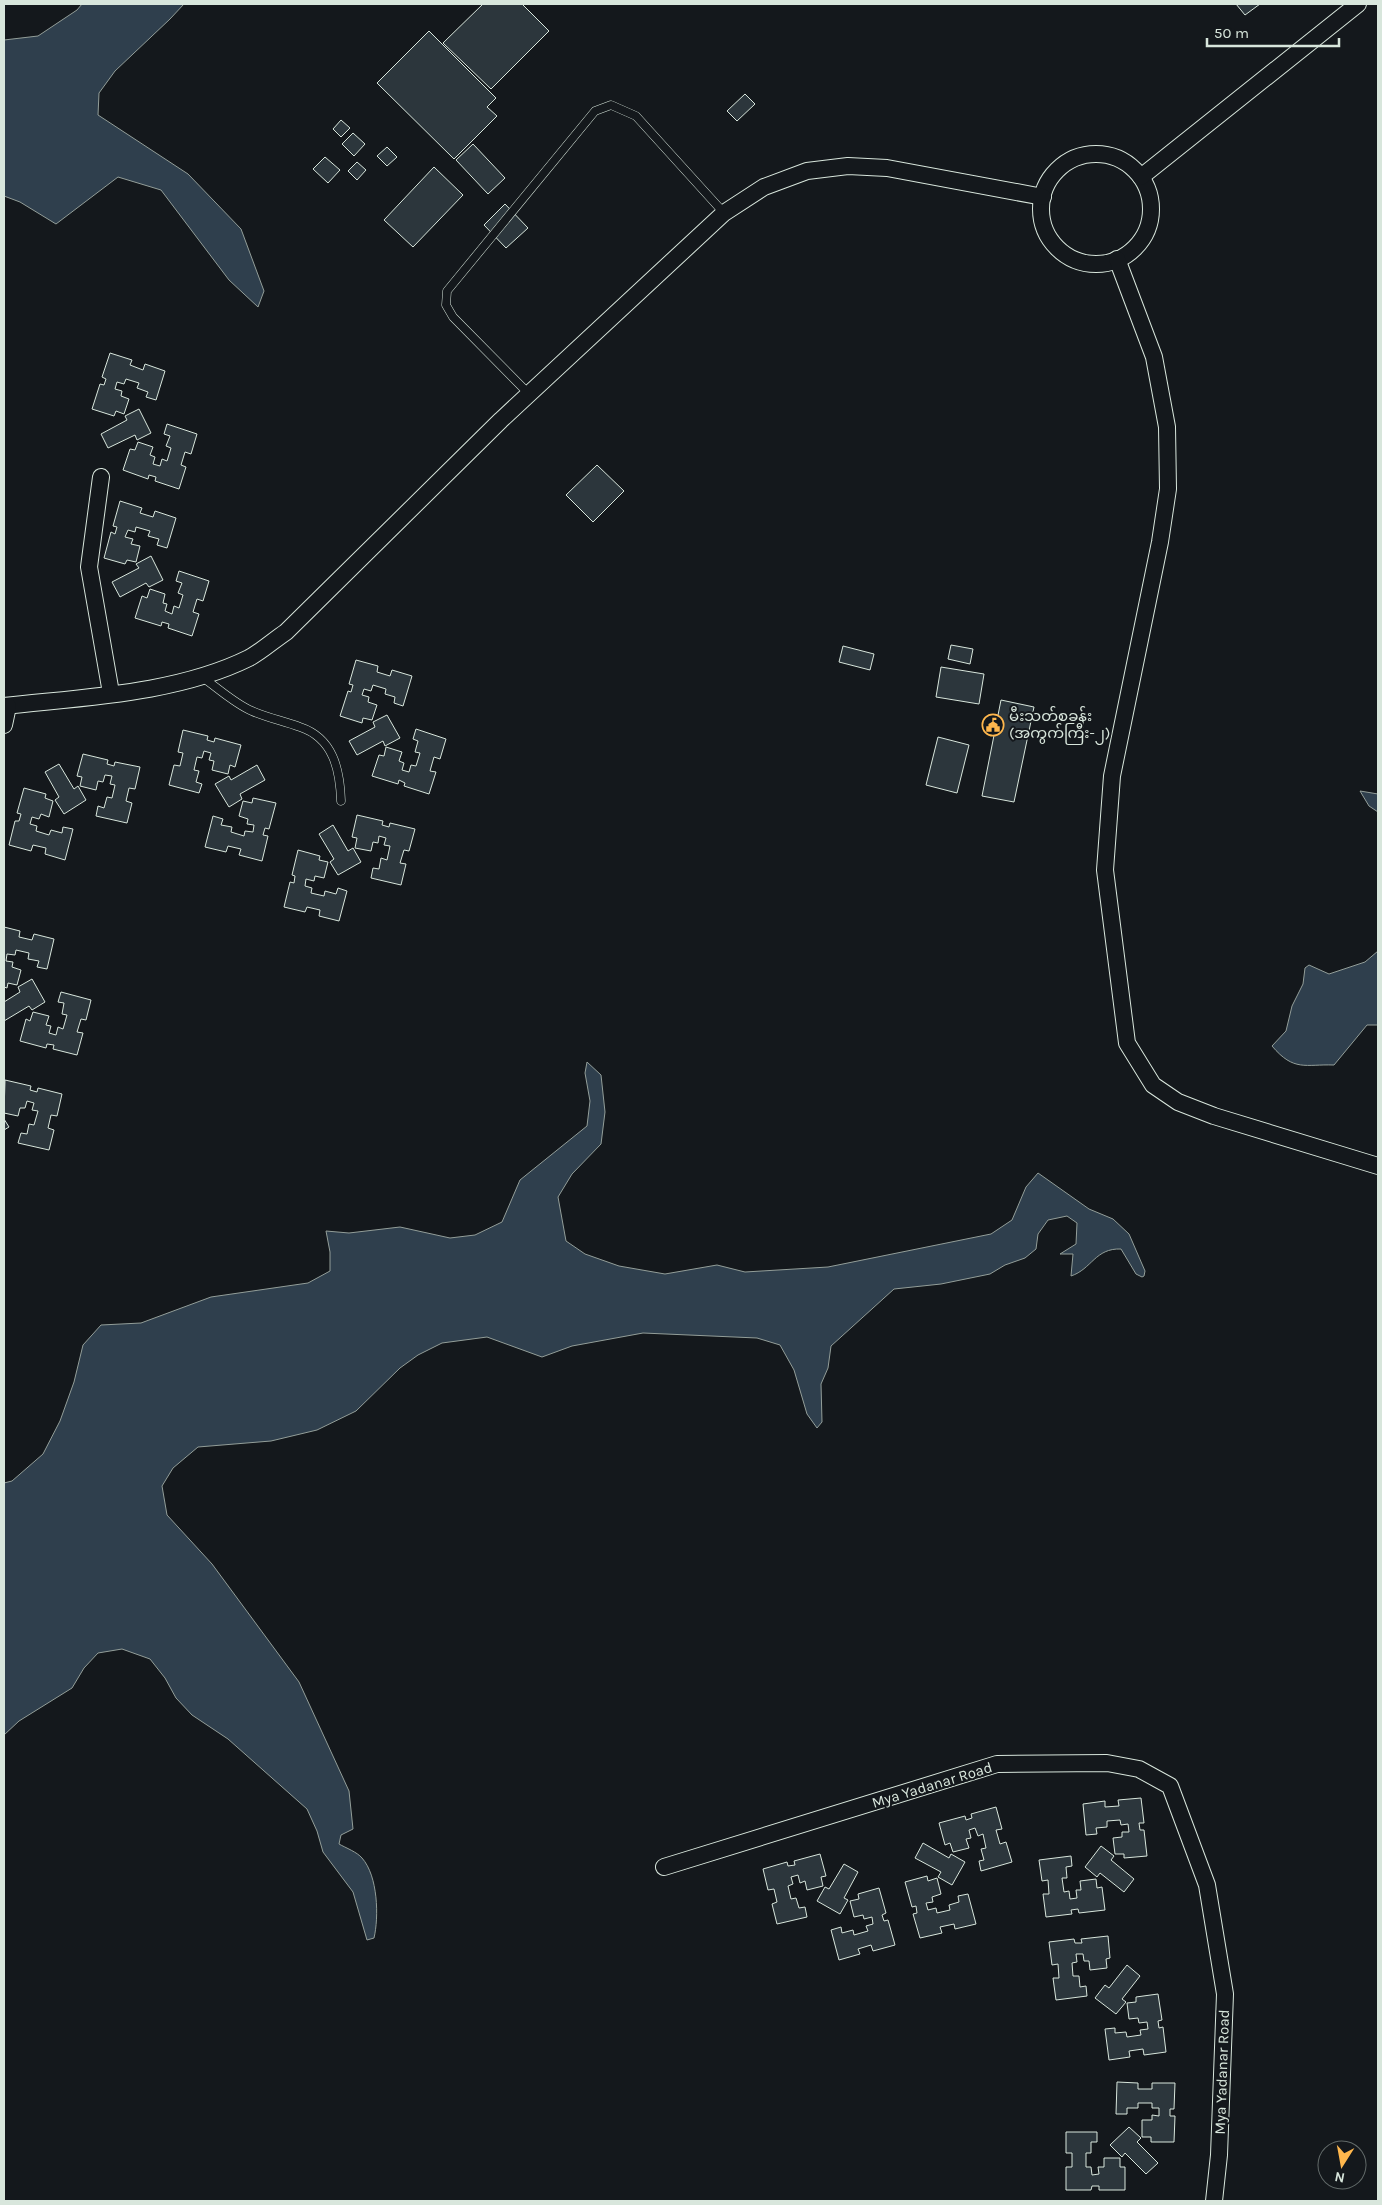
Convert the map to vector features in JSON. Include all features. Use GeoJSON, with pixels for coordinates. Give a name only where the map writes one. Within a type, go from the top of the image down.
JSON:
{"type":"FeatureCollection","features":[{"type":"Feature","properties":{"kind":"street"},"geometry":{"type":"LineString","coordinates":[[1141,177],[1358,4]]}},
{"type":"Feature","properties":{"kind":"street"},"geometry":{"type":"LineString","coordinates":[[1103,154],[1124,161],[1141,177],[1151,202],[1148,228],[1136,247],[1123,257],[1098,264],[1077,261],[1054,245],[1043,226],[1040,206],[1046,184],[1058,168],[1074,158],[1103,154]]}},
{"type":"Feature","properties":{"kind":"street"},"geometry":{"type":"LineString","coordinates":[[4,724],[6,706],[151,688],[202,677],[250,658],[286,632],[529,394],[724,213],[764,187],[807,171],[848,166],[887,168],[1043,197]]}},
{"type":"Feature","properties":{"kind":"street"},"geometry":{"type":"LineString","coordinates":[[1117,259],[1154,357],[1167,426],[1168,489],[1158,552],[1112,776],[1105,870],[1126,1042],[1153,1085],[1178,1102],[1214,1116],[1378,1166]]}},
{"type":"Feature","properties":{"kind":"street"},"geometry":{"type":"LineString","coordinates":[[101,477],[89,567],[111,693]]}},
{"type":"Feature","properties":{"kind":"street","name":"Mya Yadanar Road"},"geometry":{"type":"LineString","coordinates":[[664,1867],[997,1764],[1107,1763],[1139,1769],[1170,1786],[1207,1885],[1225,1994],[1219,2155],[1214,2201]]}},
{"type":"Feature","properties":{"kind":"lane"},"geometry":{"type":"LineString","coordinates":[[529,394],[453,318],[446,305],[447,291],[594,110],[611,105],[636,116],[724,213]]}},
{"type":"Feature","properties":{"kind":"lane"},"geometry":{"type":"LineString","coordinates":[[202,677],[250,710],[274,720],[301,727],[321,738],[333,754],[340,778],[341,801]]}},
{"type":"Feature","properties":{"kind":"water"},"geometry":{"type":"Polygon","coordinates":[[[82,4],[184,4],[115,71],[99,93],[98,115],[188,174],[241,229],[264,291],[258,307],[229,280],[161,190],[118,177],[56,224],[20,202],[4,196],[4,40],[38,36],[77,10],[82,4]]]}},
{"type":"Feature","properties":{"kind":"water"},"geometry":{"type":"Polygon","coordinates":[[[1360,791],[1378,794],[1378,812],[1369,806],[1360,791]]]}},
{"type":"Feature","properties":{"kind":"water"},"geometry":{"type":"Polygon","coordinates":[[[1378,951],[1378,1025],[1367,1025],[1334,1065],[1300,1065],[1287,1060],[1272,1046],[1286,1031],[1292,1006],[1303,984],[1305,968],[1309,965],[1329,974],[1365,962],[1378,951]]]}},
{"type":"Feature","properties":{"kind":"water"},"geometry":{"type":"Polygon","coordinates":[[[587,1062],[601,1075],[605,1112],[601,1144],[572,1174],[558,1197],[566,1241],[585,1254],[619,1266],[665,1274],[717,1265],[745,1272],[828,1267],[991,1234],[1012,1220],[1026,1187],[1038,1173],[1089,1209],[1113,1219],[1129,1234],[1145,1271],[1144,1276],[1136,1274],[1121,1249],[1099,1255],[1084,1269],[1071,1276],[1073,1254],[1060,1254],[1076,1244],[1077,1223],[1067,1216],[1048,1220],[1038,1234],[1036,1249],[1025,1258],[1005,1265],[990,1274],[941,1284],[894,1289],[831,1346],[828,1368],[821,1384],[822,1422],[817,1428],[807,1414],[794,1370],[780,1345],[757,1338],[643,1333],[572,1346],[542,1357],[487,1337],[442,1343],[418,1355],[400,1368],[356,1411],[317,1430],[271,1441],[198,1447],[173,1468],[162,1486],[167,1515],[212,1564],[299,1682],[349,1791],[353,1829],[341,1835],[339,1844],[360,1856],[371,1875],[376,1897],[376,1929],[374,1938],[367,1940],[353,1892],[323,1852],[317,1831],[307,1809],[228,1739],[192,1715],[176,1698],[165,1678],[150,1659],[122,1649],[98,1653],[84,1668],[72,1688],[19,1721],[4,1735],[4,1483],[12,1481],[43,1454],[60,1421],[74,1382],[83,1345],[101,1325],[141,1323],[211,1297],[308,1283],[330,1271],[330,1252],[326,1231],[349,1233],[400,1227],[450,1238],[475,1235],[502,1222],[520,1180],[587,1126],[590,1101],[585,1073],[587,1062]]]}},
{"type":"Feature","properties":{"kind":"building"},"geometry":{"type":"Polygon","coordinates":[[[483,4],[522,4],[549,31],[491,89],[443,43],[483,4]]]}},
{"type":"Feature","properties":{"kind":"building"},"geometry":{"type":"Polygon","coordinates":[[[1236,4],[1260,4],[1245,15],[1236,4]]]}},
{"type":"Feature","properties":{"kind":"building"},"geometry":{"type":"Polygon","coordinates":[[[429,31],[496,98],[487,107],[497,116],[454,159],[377,83],[429,31]]]}},
{"type":"Feature","properties":{"kind":"building"},"geometry":{"type":"Polygon","coordinates":[[[745,94],[755,104],[737,121],[727,111],[745,94]]]}},
{"type":"Feature","properties":{"kind":"building"},"geometry":{"type":"Polygon","coordinates":[[[341,120],[350,128],[341,137],[333,129],[341,120]]]}},
{"type":"Feature","properties":{"kind":"building"},"geometry":{"type":"Polygon","coordinates":[[[353,133],[365,144],[354,156],[342,144],[353,133]]]}},
{"type":"Feature","properties":{"kind":"building"},"geometry":{"type":"Polygon","coordinates":[[[473,144],[505,178],[488,194],[456,160],[473,144]]]}},
{"type":"Feature","properties":{"kind":"building"},"geometry":{"type":"Polygon","coordinates":[[[387,147],[397,157],[387,166],[377,156],[387,147]]]}},
{"type":"Feature","properties":{"kind":"building"},"geometry":{"type":"Polygon","coordinates":[[[325,157],[340,170],[328,183],[313,169],[325,157]]]}},
{"type":"Feature","properties":{"kind":"building"},"geometry":{"type":"Polygon","coordinates":[[[357,162],[366,170],[357,180],[348,171],[357,162]]]}},
{"type":"Feature","properties":{"kind":"building"},"geometry":{"type":"Polygon","coordinates":[[[434,167],[463,195],[413,247],[384,220],[434,167]]]}},
{"type":"Feature","properties":{"kind":"building"},"geometry":{"type":"Polygon","coordinates":[[[505,204],[528,228],[506,248],[484,225],[505,204]]]}},
{"type":"Feature","properties":{"kind":"building"},"geometry":{"type":"Polygon","coordinates":[[[110,353],[132,360],[130,365],[143,370],[145,364],[165,371],[156,400],[146,397],[148,392],[137,388],[139,383],[126,379],[124,384],[117,382],[115,389],[122,391],[121,396],[129,399],[124,414],[116,411],[114,416],[92,409],[100,384],[104,385],[106,379],[102,377],[110,353]]]}},
{"type":"Feature","properties":{"kind":"building"},"geometry":{"type":"Polygon","coordinates":[[[139,409],[151,433],[137,440],[135,435],[108,448],[101,434],[127,420],[125,416],[139,409]]]}},
{"type":"Feature","properties":{"kind":"building"},"geometry":{"type":"Polygon","coordinates":[[[167,424],[197,434],[191,454],[185,452],[181,465],[186,467],[179,489],[155,481],[156,477],[149,475],[148,479],[123,470],[130,449],[135,450],[138,442],[153,447],[150,455],[155,457],[153,464],[160,466],[162,459],[167,461],[171,448],[166,446],[170,436],[164,434],[167,424]]]}},
{"type":"Feature","properties":{"kind":"building"},"geometry":{"type":"Polygon","coordinates":[[[597,465],[624,491],[593,522],[566,495],[597,465]]]}},
{"type":"Feature","properties":{"kind":"building"},"geometry":{"type":"Polygon","coordinates":[[[120,501],[142,508],[140,513],[153,517],[155,511],[176,518],[167,548],[157,545],[159,539],[148,536],[150,531],[136,527],[135,532],[128,530],[125,537],[133,539],[131,544],[140,546],[136,562],[127,560],[125,564],[104,558],[111,532],[115,534],[117,527],[113,526],[120,501]]]}},
{"type":"Feature","properties":{"kind":"building"},"geometry":{"type":"Polygon","coordinates":[[[151,556],[163,580],[149,587],[146,583],[120,597],[112,582],[139,568],[136,564],[151,556]]]}},
{"type":"Feature","properties":{"kind":"building"},"geometry":{"type":"Polygon","coordinates":[[[179,571],[209,581],[203,601],[197,599],[193,612],[199,614],[192,636],[168,628],[169,624],[162,622],[161,626],[135,618],[142,596],[147,598],[150,589],[165,594],[163,603],[167,604],[165,611],[172,614],[174,606],[179,608],[183,595],[178,593],[182,583],[176,581],[179,571]]]}},
{"type":"Feature","properties":{"kind":"building"},"geometry":{"type":"Polygon","coordinates":[[[951,645],[973,649],[970,664],[948,659],[951,645]]]}},
{"type":"Feature","properties":{"kind":"building"},"geometry":{"type":"Polygon","coordinates":[[[843,646],[874,654],[870,670],[839,662],[843,646]]]}},
{"type":"Feature","properties":{"kind":"building"},"geometry":{"type":"Polygon","coordinates":[[[356,660],[378,666],[377,672],[390,676],[392,670],[412,676],[403,706],[394,703],[395,697],[385,694],[386,689],[373,685],[371,691],[364,689],[362,695],[369,697],[368,702],[377,705],[372,720],[363,718],[362,723],[340,716],[348,691],[351,692],[353,685],[349,684],[356,660]]]}},
{"type":"Feature","properties":{"kind":"building"},"geometry":{"type":"Polygon","coordinates":[[[941,667],[984,674],[979,704],[936,697],[941,667]]]}},
{"type":"Feature","properties":{"kind":"building"},"geometry":{"type":"Polygon","coordinates":[[[1001,700],[1034,707],[1014,802],[982,796],[1001,700]]]}},
{"type":"Feature","properties":{"kind":"building"},"geometry":{"type":"Polygon","coordinates":[[[387,715],[400,738],[385,746],[383,741],[357,755],[349,741],[375,727],[373,722],[387,715]]]}},
{"type":"Feature","properties":{"kind":"building"},"geometry":{"type":"Polygon","coordinates":[[[416,729],[446,739],[440,759],[434,757],[430,771],[436,772],[429,794],[404,786],[405,783],[399,780],[398,784],[372,776],[379,755],[384,756],[386,747],[402,752],[399,761],[404,763],[402,770],[409,772],[411,765],[416,766],[420,753],[415,752],[418,741],[413,739],[416,729]]]}},
{"type":"Feature","properties":{"kind":"building"},"geometry":{"type":"Polygon","coordinates":[[[183,730],[208,736],[207,740],[214,742],[215,738],[241,745],[235,767],[230,765],[228,774],[212,770],[214,761],[209,760],[211,753],[204,751],[202,758],[197,757],[194,770],[199,771],[196,782],[202,784],[199,793],[169,785],[174,765],[180,766],[183,753],[178,752],[183,730]]]}},
{"type":"Feature","properties":{"kind":"building"},"geometry":{"type":"Polygon","coordinates":[[[938,737],[969,745],[957,793],[926,785],[938,737]]]}},
{"type":"Feature","properties":{"kind":"building"},"geometry":{"type":"Polygon","coordinates":[[[83,754],[108,760],[107,764],[114,766],[115,762],[140,767],[135,789],[129,788],[126,801],[132,803],[127,823],[96,816],[98,806],[104,808],[107,797],[112,798],[115,785],[110,784],[112,776],[105,775],[103,782],[98,781],[96,790],[80,786],[82,777],[77,776],[83,754]]]}},
{"type":"Feature","properties":{"kind":"building"},"geometry":{"type":"Polygon","coordinates":[[[59,764],[74,789],[78,786],[86,800],[64,814],[55,800],[59,797],[45,772],[59,764]]]}},
{"type":"Feature","properties":{"kind":"building"},"geometry":{"type":"Polygon","coordinates":[[[257,765],[265,780],[240,794],[242,799],[229,807],[215,784],[229,776],[231,780],[257,765]]]}},
{"type":"Feature","properties":{"kind":"building"},"geometry":{"type":"Polygon","coordinates":[[[24,788],[46,794],[45,798],[53,801],[49,817],[41,814],[39,819],[32,817],[30,824],[37,826],[36,831],[49,835],[51,830],[62,833],[63,827],[73,829],[65,860],[45,854],[46,848],[33,845],[31,851],[9,845],[15,821],[19,821],[21,814],[17,813],[24,788]]]}},
{"type":"Feature","properties":{"kind":"building"},"geometry":{"type":"Polygon","coordinates":[[[253,798],[276,803],[269,829],[265,828],[263,835],[268,836],[262,861],[239,855],[241,849],[228,846],[226,852],[205,847],[213,816],[223,819],[221,825],[232,827],[231,832],[244,836],[245,831],[253,832],[254,825],[247,824],[248,819],[239,816],[243,801],[252,803],[253,798]]]}},
{"type":"Feature","properties":{"kind":"building"},"geometry":{"type":"Polygon","coordinates":[[[357,815],[383,821],[382,825],[389,827],[390,823],[415,829],[409,851],[404,850],[400,863],[406,864],[401,885],[371,878],[373,868],[379,869],[381,858],[387,860],[390,846],[384,845],[386,838],[379,836],[378,843],[373,842],[371,851],[355,848],[357,838],[352,837],[357,815]]]}},
{"type":"Feature","properties":{"kind":"building"},"geometry":{"type":"Polygon","coordinates":[[[333,825],[348,851],[353,848],[361,862],[338,875],[330,862],[334,859],[319,834],[333,825]]]}},
{"type":"Feature","properties":{"kind":"building"},"geometry":{"type":"Polygon","coordinates":[[[298,850],[320,856],[319,860],[328,862],[324,878],[315,876],[314,881],[306,879],[305,886],[312,888],[311,893],[324,896],[325,891],[336,894],[338,888],[347,891],[339,921],[319,916],[320,910],[307,907],[305,912],[284,907],[290,882],[294,883],[295,876],[292,875],[298,850]]]}},
{"type":"Feature","properties":{"kind":"building"},"geometry":{"type":"Polygon","coordinates":[[[4,927],[20,931],[19,937],[32,940],[34,934],[54,939],[47,969],[37,967],[39,961],[28,959],[29,953],[16,950],[15,955],[7,954],[6,961],[13,962],[12,967],[21,970],[17,985],[8,983],[7,988],[4,987],[4,927]]]}},
{"type":"Feature","properties":{"kind":"building"},"geometry":{"type":"Polygon","coordinates":[[[32,979],[45,1002],[32,1010],[29,1006],[4,1021],[4,1002],[20,992],[18,987],[32,979]]]}},
{"type":"Feature","properties":{"kind":"building"},"geometry":{"type":"Polygon","coordinates":[[[61,992],[91,1000],[86,1020],[81,1019],[77,1032],[83,1033],[77,1055],[53,1049],[54,1045],[47,1044],[46,1048],[20,1041],[26,1019],[30,1021],[33,1012],[49,1016],[46,1025],[51,1026],[49,1033],[56,1035],[58,1027],[63,1029],[67,1015],[62,1014],[64,1003],[58,1002],[61,992]]]}},
{"type":"Feature","properties":{"kind":"building"},"geometry":{"type":"Polygon","coordinates":[[[5,1080],[31,1086],[30,1090],[37,1092],[38,1088],[62,1094],[57,1116],[51,1115],[48,1128],[54,1130],[49,1150],[18,1143],[21,1133],[27,1134],[29,1124],[34,1125],[38,1111],[32,1110],[34,1103],[27,1101],[25,1108],[20,1108],[18,1116],[4,1113],[5,1080]]]}},
{"type":"Feature","properties":{"kind":"building"},"geometry":{"type":"Polygon","coordinates":[[[4,1119],[9,1127],[4,1130],[4,1119]]]}},
{"type":"Feature","properties":{"kind":"building"},"geometry":{"type":"Polygon","coordinates":[[[1141,1798],[1144,1823],[1139,1823],[1140,1830],[1144,1830],[1147,1856],[1124,1858],[1124,1854],[1115,1854],[1113,1838],[1122,1837],[1122,1832],[1129,1832],[1128,1824],[1121,1825],[1120,1820],[1107,1821],[1107,1827],[1096,1828],[1097,1834],[1086,1835],[1083,1804],[1105,1801],[1105,1807],[1119,1806],[1118,1800],[1141,1798]]]}},
{"type":"Feature","properties":{"kind":"building"},"geometry":{"type":"Polygon","coordinates":[[[996,1807],[1002,1829],[996,1830],[1000,1844],[1006,1842],[1012,1862],[981,1871],[979,1861],[984,1860],[981,1849],[986,1848],[983,1834],[978,1836],[975,1828],[969,1830],[971,1838],[966,1839],[969,1848],[953,1852],[950,1843],[945,1845],[939,1823],[965,1816],[966,1820],[972,1818],[971,1814],[996,1807]]]}},
{"type":"Feature","properties":{"kind":"building"},"geometry":{"type":"Polygon","coordinates":[[[923,1843],[949,1858],[951,1854],[965,1862],[952,1885],[938,1877],[941,1872],[915,1858],[923,1843]]]}},
{"type":"Feature","properties":{"kind":"building"},"geometry":{"type":"Polygon","coordinates":[[[1101,1846],[1114,1856],[1111,1860],[1134,1879],[1124,1892],[1100,1873],[1097,1877],[1085,1867],[1101,1846]]]}},
{"type":"Feature","properties":{"kind":"building"},"geometry":{"type":"Polygon","coordinates":[[[820,1854],[826,1876],[821,1877],[823,1886],[807,1890],[805,1881],[800,1883],[798,1875],[791,1877],[793,1884],[788,1886],[791,1899],[796,1898],[799,1908],[805,1907],[807,1917],[777,1924],[772,1904],[777,1902],[774,1889],[768,1890],[763,1869],[787,1862],[788,1866],[795,1865],[794,1861],[820,1854]]]}},
{"type":"Feature","properties":{"kind":"building"},"geometry":{"type":"Polygon","coordinates":[[[1071,1856],[1072,1866],[1066,1867],[1067,1878],[1062,1878],[1064,1892],[1069,1891],[1070,1899],[1077,1898],[1076,1890],[1081,1890],[1080,1881],[1096,1879],[1097,1888],[1102,1887],[1105,1910],[1079,1913],[1078,1909],[1071,1910],[1072,1914],[1046,1917],[1043,1894],[1049,1894],[1048,1880],[1042,1881],[1039,1860],[1071,1856]]]}},
{"type":"Feature","properties":{"kind":"building"},"geometry":{"type":"Polygon","coordinates":[[[844,1864],[858,1872],[844,1898],[848,1900],[840,1914],[817,1901],[825,1887],[829,1889],[844,1864]]]}},
{"type":"Feature","properties":{"kind":"building"},"geometry":{"type":"Polygon","coordinates":[[[927,1876],[928,1881],[937,1878],[941,1894],[932,1897],[933,1902],[926,1903],[928,1910],[936,1908],[937,1913],[950,1910],[949,1905],[959,1902],[958,1896],[968,1894],[976,1924],[955,1929],[954,1924],[940,1927],[942,1933],[920,1938],[913,1914],[917,1913],[916,1906],[912,1907],[905,1882],[927,1876]]]}},
{"type":"Feature","properties":{"kind":"building"},"geometry":{"type":"Polygon","coordinates":[[[879,1888],[886,1913],[882,1915],[884,1921],[888,1920],[895,1945],[873,1951],[871,1945],[858,1949],[860,1954],[839,1960],[831,1930],[841,1927],[842,1933],[853,1930],[854,1935],[868,1931],[866,1926],[873,1924],[872,1917],[864,1919],[863,1915],[854,1917],[850,1901],[859,1899],[858,1894],[879,1888]]]}},
{"type":"Feature","properties":{"kind":"building"},"geometry":{"type":"Polygon","coordinates":[[[1108,1936],[1110,1958],[1106,1959],[1107,1968],[1090,1970],[1089,1961],[1084,1961],[1083,1954],[1076,1954],[1077,1962],[1072,1963],[1073,1976],[1079,1976],[1080,1987],[1086,1986],[1087,1996],[1056,2000],[1053,1978],[1059,1978],[1058,1964],[1052,1965],[1049,1942],[1074,1939],[1075,1943],[1082,1943],[1081,1939],[1108,1936]]]}},
{"type":"Feature","properties":{"kind":"building"},"geometry":{"type":"Polygon","coordinates":[[[1127,1965],[1140,1976],[1122,1999],[1126,2002],[1116,2014],[1095,1998],[1105,1985],[1109,1988],[1127,1965]]]}},
{"type":"Feature","properties":{"kind":"building"},"geometry":{"type":"Polygon","coordinates":[[[1158,1994],[1162,2020],[1158,2021],[1159,2028],[1163,2027],[1166,2052],[1144,2055],[1143,2049],[1129,2051],[1130,2057],[1109,2060],[1105,2029],[1115,2028],[1115,2033],[1126,2032],[1127,2037],[1141,2035],[1140,2030],[1148,2029],[1147,2022],[1139,2023],[1138,2018],[1129,2019],[1127,2003],[1136,2002],[1136,1997],[1158,1994]]]}},
{"type":"Feature","properties":{"kind":"building"},"geometry":{"type":"Polygon","coordinates":[[[1117,2082],[1138,2083],[1138,2089],[1152,2089],[1152,2083],[1175,2083],[1174,2109],[1170,2109],[1170,2116],[1175,2116],[1174,2142],[1151,2142],[1151,2137],[1142,2137],[1142,2120],[1152,2120],[1152,2115],[1159,2116],[1159,2108],[1152,2108],[1152,2103],[1138,2103],[1138,2108],[1127,2108],[1127,2114],[1116,2114],[1117,2082]]]}},
{"type":"Feature","properties":{"kind":"building"},"geometry":{"type":"Polygon","coordinates":[[[1129,2127],[1141,2138],[1137,2142],[1158,2163],[1146,2174],[1125,2153],[1122,2157],[1110,2145],[1129,2127]]]}},
{"type":"Feature","properties":{"kind":"building"},"geometry":{"type":"Polygon","coordinates":[[[1066,2132],[1097,2132],[1097,2142],[1091,2142],[1091,2153],[1086,2153],[1086,2167],[1091,2167],[1092,2175],[1099,2174],[1098,2167],[1104,2167],[1104,2158],[1120,2158],[1120,2167],[1125,2167],[1125,2190],[1099,2190],[1099,2186],[1092,2186],[1091,2190],[1066,2190],[1066,2167],[1072,2167],[1072,2153],[1066,2153],[1066,2132]]]}},
{"type":"Feature","properties":{"kind":"place","name":"မီးသတ်စခန်း (အကွက်ကြီး-၂)"},"geometry":{"type":"Point","coordinates":[993,725]}}]}
